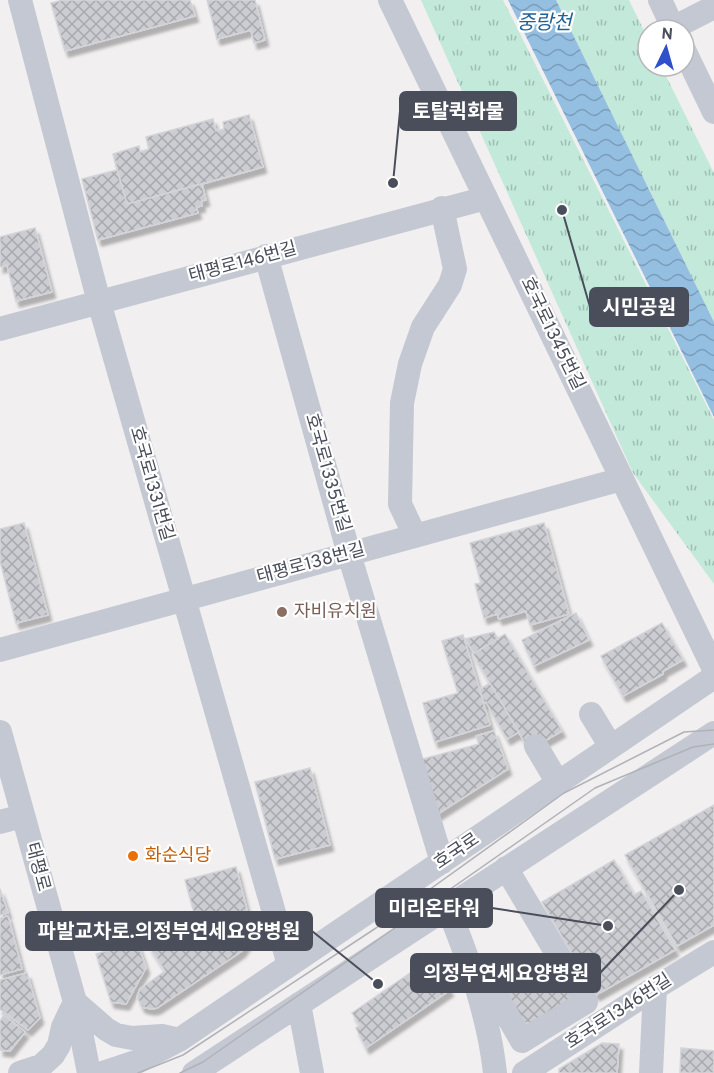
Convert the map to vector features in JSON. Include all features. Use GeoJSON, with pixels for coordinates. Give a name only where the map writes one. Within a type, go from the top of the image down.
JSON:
{"type":"FeatureCollection","features":[{"type":"Feature","properties":{"kind":"street","name":"호국로1331번길"},"geometry":{"type":"LineString","coordinates":[[20,0],[99,302],[289,965]]}},
{"type":"Feature","properties":{"kind":"street","name":"호국로1345번길"},"geometry":{"type":"LineString","coordinates":[[390,0],[714,669]]}},
{"type":"Feature","properties":{"kind":"street"},"geometry":{"type":"LineString","coordinates":[[660,0],[669,18]]}},
{"type":"Feature","properties":{"kind":"street"},"geometry":{"type":"LineString","coordinates":[[694,18],[714,7]]}},
{"type":"Feature","properties":{"kind":"street"},"geometry":{"type":"LineString","coordinates":[[696,75],[714,112]]}},
{"type":"Feature","properties":{"kind":"street","name":"태평로146번길"},"geometry":{"type":"LineString","coordinates":[[0,329],[486,198]]}},
{"type":"Feature","properties":{"kind":"street"},"geometry":{"type":"LineString","coordinates":[[416,536],[400,504],[402,404],[410,364],[423,327],[450,285],[455,269],[442,208]]}},
{"type":"Feature","properties":{"kind":"street","name":"호국로1335번길"},"geometry":{"type":"LineString","coordinates":[[266,256],[349,554],[442,862]]}},
{"type":"Feature","properties":{"kind":"street","name":"태평로138번길"},"geometry":{"type":"LineString","coordinates":[[0,650],[622,479]]}},
{"type":"Feature","properties":{"kind":"street","name":"호국로"},"geometry":{"type":"LineString","coordinates":[[103,1073],[139,1061],[179,1040],[714,677]]}},
{"type":"Feature","properties":{"kind":"street"},"geometry":{"type":"LineString","coordinates":[[591,714],[611,747]]}},
{"type":"Feature","properties":{"kind":"street","name":"태평로"},"geometry":{"type":"LineString","coordinates":[[0,732],[75,1002],[89,1073]]}},
{"type":"Feature","properties":{"kind":"street"},"geometry":{"type":"LineString","coordinates":[[196,1072],[714,733]]}},
{"type":"Feature","properties":{"kind":"street"},"geometry":{"type":"LineString","coordinates":[[536,746],[558,783]]}},
{"type":"Feature","properties":{"kind":"street"},"geometry":{"type":"LineString","coordinates":[[0,822],[23,816]]}},
{"type":"Feature","properties":{"kind":"street"},"geometry":{"type":"LineString","coordinates":[[470,967],[479,966],[522,1041],[586,1002],[506,868]]}},
{"type":"Feature","properties":{"kind":"street"},"geometry":{"type":"LineString","coordinates":[[448,908],[470,967],[495,1073]]}},
{"type":"Feature","properties":{"kind":"street","name":"호국로1346번길"},"geometry":{"type":"LineString","coordinates":[[524,1073],[714,952]]}},
{"type":"Feature","properties":{"kind":"street"},"geometry":{"type":"LineString","coordinates":[[651,1073],[655,988]]}},
{"type":"Feature","properties":{"kind":"street"},"geometry":{"type":"LineString","coordinates":[[20,1073],[41,1066],[52,1055],[59,1045],[63,1027],[75,1002],[116,1035],[132,1038],[162,1036],[179,1040]]}},
{"type":"Feature","properties":{"kind":"street"},"geometry":{"type":"LineString","coordinates":[[299,1004],[312,1073]]}},
{"type":"Feature","properties":{"kind":"green space"},"geometry":{"type":"Polygon","coordinates":[[[421,0],[503,0],[714,420],[714,584],[633,473],[421,0]]]}},
{"type":"Feature","properties":{"kind":"green space"},"geometry":{"type":"Polygon","coordinates":[[[556,0],[629,0],[638,18],[636,78],[667,78],[714,173],[714,322],[556,0]]]}},
{"type":"Feature","properties":{"kind":"water","name":"중랑천"},"geometry":{"type":"Polygon","coordinates":[[[508,0],[556,0],[714,322],[714,417],[508,0]]]}},
{"type":"Feature","properties":{"kind":"building"},"geometry":{"type":"Polygon","coordinates":[[[63,0],[190,0],[195,16],[65,51],[51,3],[63,0]]]}},
{"type":"Feature","properties":{"kind":"building"},"geometry":{"type":"Polygon","coordinates":[[[207,0],[255,0],[265,40],[254,43],[251,30],[217,39],[207,0]]]}},
{"type":"Feature","properties":{"kind":"building"},"geometry":{"type":"Polygon","coordinates":[[[249,115],[263,167],[202,184],[206,200],[201,201],[202,206],[196,207],[198,213],[98,240],[82,179],[117,170],[113,154],[139,146],[140,152],[149,149],[146,137],[213,119],[216,131],[224,129],[223,122],[249,115]]]}},
{"type":"Feature","properties":{"kind":"building"},"geometry":{"type":"Polygon","coordinates":[[[249,115],[263,167],[127,204],[113,154],[139,146],[140,152],[149,149],[146,137],[213,119],[216,131],[224,129],[223,122],[249,115]]]}},
{"type":"Feature","properties":{"kind":"building"},"geometry":{"type":"Polygon","coordinates":[[[117,170],[127,204],[202,184],[206,200],[201,201],[202,206],[196,207],[198,213],[98,240],[82,179],[117,170]]]}},
{"type":"Feature","properties":{"kind":"building"},"geometry":{"type":"Polygon","coordinates":[[[35,228],[52,292],[16,301],[7,265],[0,267],[0,237],[35,228]]]}},
{"type":"Feature","properties":{"kind":"building"},"geometry":{"type":"Polygon","coordinates":[[[24,523],[48,615],[16,623],[0,561],[0,529],[24,523]]]}},
{"type":"Feature","properties":{"kind":"building"},"geometry":{"type":"Polygon","coordinates":[[[544,523],[569,614],[530,625],[526,611],[499,619],[497,614],[484,618],[475,584],[481,583],[470,543],[544,523]]]}},
{"type":"Feature","properties":{"kind":"building"},"geometry":{"type":"Polygon","coordinates":[[[576,613],[589,640],[534,666],[522,640],[576,613]]]}},
{"type":"Feature","properties":{"kind":"building"},"geometry":{"type":"Polygon","coordinates":[[[662,623],[683,660],[623,696],[601,656],[662,623]]]}},
{"type":"Feature","properties":{"kind":"building"},"geometry":{"type":"Polygon","coordinates":[[[494,632],[498,639],[474,653],[465,639],[494,632]]]}},
{"type":"Feature","properties":{"kind":"building"},"geometry":{"type":"Polygon","coordinates":[[[505,634],[562,731],[529,750],[473,654],[505,634]]]}},
{"type":"Feature","properties":{"kind":"building"},"geometry":{"type":"Polygon","coordinates":[[[463,635],[490,725],[435,742],[423,703],[458,693],[442,641],[463,635]]]}},
{"type":"Feature","properties":{"kind":"building"},"geometry":{"type":"Polygon","coordinates":[[[490,683],[519,732],[507,739],[486,702],[484,703],[480,689],[490,683]]]}},
{"type":"Feature","properties":{"kind":"building"},"geometry":{"type":"Polygon","coordinates":[[[494,731],[508,769],[436,815],[419,760],[479,744],[476,736],[494,731]]]}},
{"type":"Feature","properties":{"kind":"building"},"geometry":{"type":"Polygon","coordinates":[[[310,768],[330,845],[275,859],[255,782],[310,768]]]}},
{"type":"Feature","properties":{"kind":"building"},"geometry":{"type":"Polygon","coordinates":[[[714,805],[714,925],[677,946],[625,855],[714,805]]]}},
{"type":"Feature","properties":{"kind":"building"},"geometry":{"type":"Polygon","coordinates":[[[614,860],[634,895],[641,891],[675,950],[596,995],[542,902],[614,860]]]}},
{"type":"Feature","properties":{"kind":"building"},"geometry":{"type":"Polygon","coordinates":[[[236,867],[251,926],[250,939],[242,951],[157,1008],[142,1007],[137,997],[140,989],[165,971],[149,946],[195,916],[185,880],[236,867]]]}},
{"type":"Feature","properties":{"kind":"building"},"geometry":{"type":"Polygon","coordinates":[[[0,889],[8,913],[0,915],[0,889]]]}},
{"type":"Feature","properties":{"kind":"building"},"geometry":{"type":"Polygon","coordinates":[[[8,916],[22,969],[0,975],[0,918],[8,916]]]}},
{"type":"Feature","properties":{"kind":"building"},"geometry":{"type":"Polygon","coordinates":[[[137,942],[146,968],[126,1004],[111,1002],[96,954],[137,942]]]}},
{"type":"Feature","properties":{"kind":"building"},"geometry":{"type":"Polygon","coordinates":[[[429,960],[450,990],[366,1048],[356,1028],[360,1025],[352,1013],[429,960]]]}},
{"type":"Feature","properties":{"kind":"building"},"geometry":{"type":"Polygon","coordinates":[[[557,962],[572,988],[569,1002],[533,1024],[519,1022],[506,992],[557,962]]]}},
{"type":"Feature","properties":{"kind":"building"},"geometry":{"type":"Polygon","coordinates":[[[27,973],[40,1018],[28,1030],[0,1009],[0,980],[27,973]]]}},
{"type":"Feature","properties":{"kind":"building"},"geometry":{"type":"Polygon","coordinates":[[[4,1015],[25,1032],[10,1051],[0,1050],[0,1021],[4,1015]]]}},
{"type":"Feature","properties":{"kind":"building"},"geometry":{"type":"Polygon","coordinates":[[[602,1043],[619,1044],[617,1073],[559,1073],[559,1069],[602,1043]]]}},
{"type":"Feature","properties":{"kind":"building"},"geometry":{"type":"Polygon","coordinates":[[[681,1048],[714,1051],[714,1073],[680,1073],[681,1048]]]}},
{"type":"Feature","properties":{"kind":"tram line"},"geometry":{"type":"LineString","coordinates":[[138,1073],[183,1055],[376,928],[564,793],[684,732],[714,730]]}},
{"type":"Feature","properties":{"kind":"tram line"},"geometry":{"type":"LineString","coordinates":[[180,1073],[203,1062],[595,788],[693,747],[714,744]]}},
{"type":"Feature","properties":{"kind":"place","name":"토탈퀵화물"},"geometry":{"type":"Point","coordinates":[393,183]}},
{"type":"Feature","properties":{"kind":"place","name":"시민공원"},"geometry":{"type":"Point","coordinates":[562,210]}},
{"type":"Feature","properties":{"kind":"place","name":"자비유치원"},"geometry":{"type":"Point","coordinates":[282,612]}},
{"type":"Feature","properties":{"kind":"place","name":"화순식당"},"geometry":{"type":"Point","coordinates":[133,856]}},
{"type":"Feature","properties":{"kind":"place","name":"의정부연세요양병원"},"geometry":{"type":"Point","coordinates":[679,890]}},
{"type":"Feature","properties":{"kind":"place","name":"미리온타워"},"geometry":{"type":"Point","coordinates":[608,926]}},
{"type":"Feature","properties":{"kind":"place","name":"파발교차로.의정부연세요양병원"},"geometry":{"type":"Point","coordinates":[378,984]}}]}
